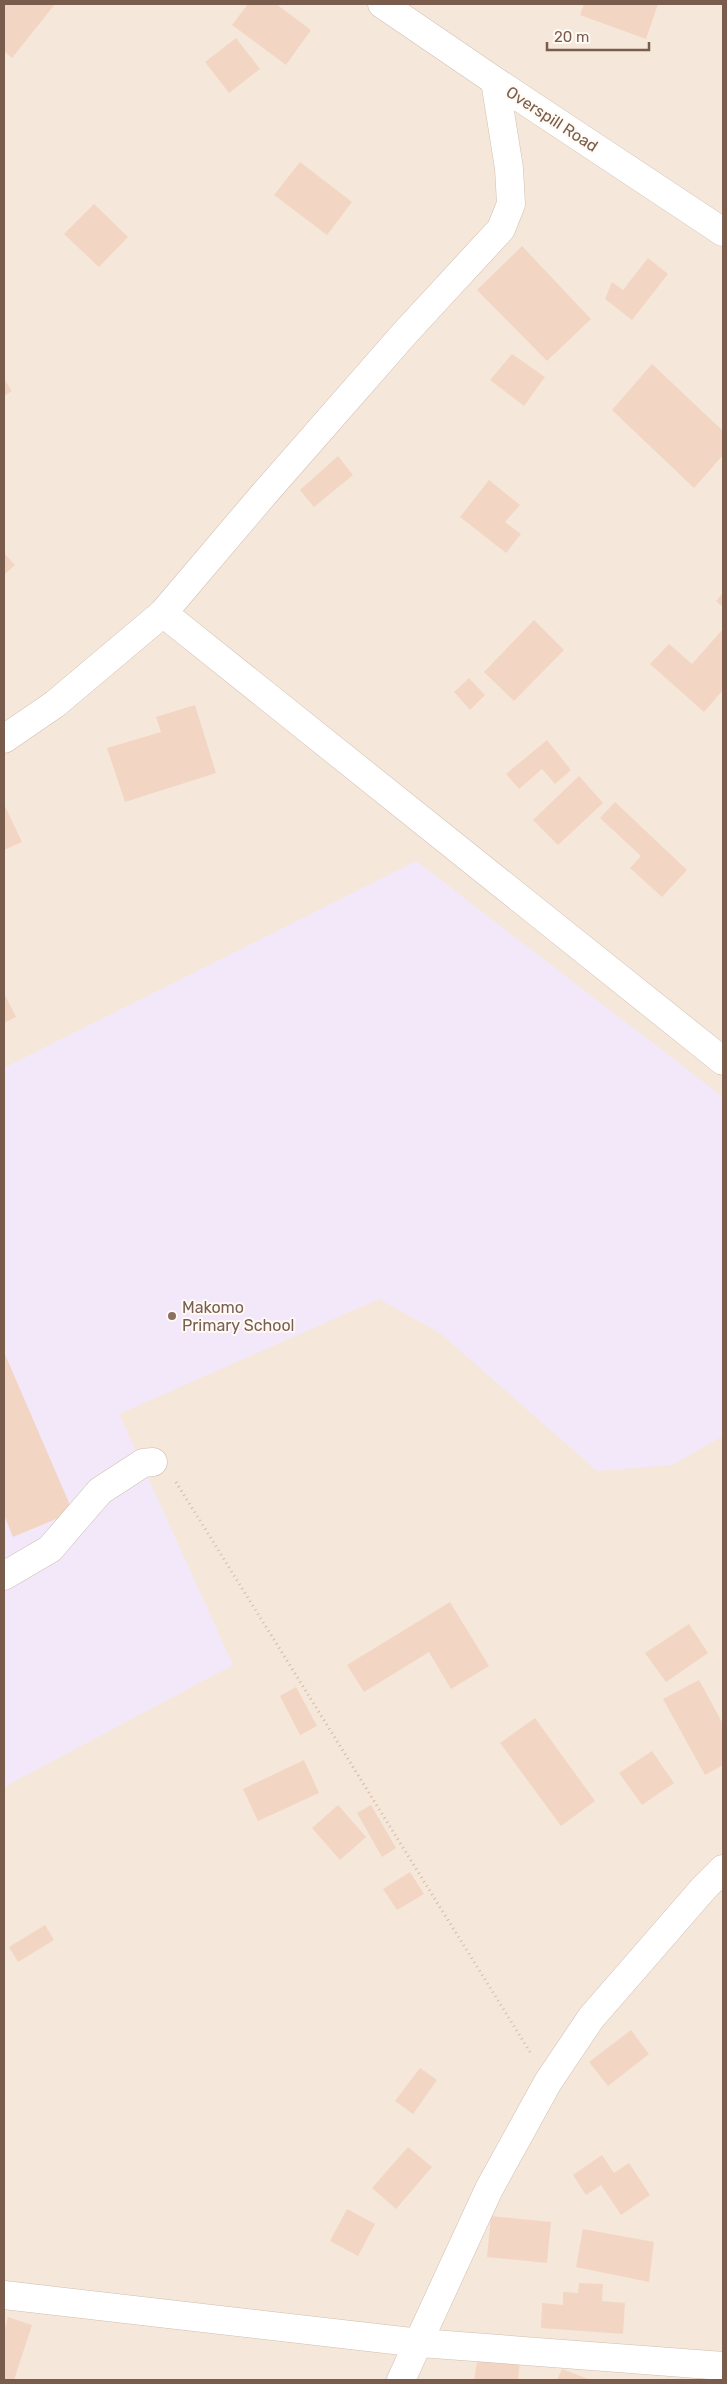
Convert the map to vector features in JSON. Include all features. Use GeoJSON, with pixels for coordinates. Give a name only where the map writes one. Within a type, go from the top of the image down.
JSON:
{"type":"FeatureCollection","features":[{"type":"Feature","properties":{"kind":"street","name":"Overspill Road"},"geometry":{"type":"LineString","coordinates":[[382,4],[723,232]]}},
{"type":"Feature","properties":{"kind":"street"},"geometry":{"type":"LineString","coordinates":[[4,739],[55,704],[163,613],[399,340],[501,229],[511,204],[509,168],[495,81]]}},
{"type":"Feature","properties":{"kind":"street"},"geometry":{"type":"LineString","coordinates":[[163,613],[723,1061]]}},
{"type":"Feature","properties":{"kind":"street"},"geometry":{"type":"LineString","coordinates":[[4,1576],[50,1549],[100,1491],[143,1463],[153,1462]]}},
{"type":"Feature","properties":{"kind":"street"},"geometry":{"type":"LineString","coordinates":[[401,2380],[420,2343],[489,2189],[548,2082],[591,2018],[703,1889],[723,1869]]}},
{"type":"Feature","properties":{"kind":"street"},"geometry":{"type":"LineString","coordinates":[[4,2295],[420,2343],[723,2366]]}},
{"type":"Feature","properties":{"kind":"path"},"geometry":{"type":"LineString","coordinates":[[153,1462],[166,1470],[180,1486],[548,2082]]}},
{"type":"Feature","properties":{"kind":"shaded area"},"geometry":{"type":"Polygon","coordinates":[[[4,4],[723,4],[723,2380],[4,2380],[4,4]]]}},
{"type":"Feature","properties":{"kind":"shaded area","name":"Makomo Primary School"},"geometry":{"type":"Polygon","coordinates":[[[416,861],[723,1097],[723,1436],[672,1465],[597,1471],[440,1333],[379,1299],[119,1414],[233,1665],[4,1787],[4,1068],[416,861]]]}},
{"type":"Feature","properties":{"kind":"building"},"geometry":{"type":"Polygon","coordinates":[[[4,4],[55,4],[12,58],[4,51],[4,4]]]}},
{"type":"Feature","properties":{"kind":"building"},"geometry":{"type":"Polygon","coordinates":[[[248,4],[276,4],[311,30],[286,65],[232,25],[248,4]]]}},
{"type":"Feature","properties":{"kind":"building"},"geometry":{"type":"Polygon","coordinates":[[[584,4],[658,4],[646,39],[580,15],[584,4]]]}},
{"type":"Feature","properties":{"kind":"building"},"geometry":{"type":"Polygon","coordinates":[[[236,38],[260,69],[229,93],[205,62],[236,38]]]}},
{"type":"Feature","properties":{"kind":"building"},"geometry":{"type":"Polygon","coordinates":[[[300,162],[352,202],[327,235],[274,195],[300,162]]]}},
{"type":"Feature","properties":{"kind":"building"},"geometry":{"type":"Polygon","coordinates":[[[94,204],[128,237],[99,267],[64,234],[94,204]]]}},
{"type":"Feature","properties":{"kind":"building"},"geometry":{"type":"Polygon","coordinates":[[[522,246],[591,319],[547,361],[477,290],[522,246]]]}},
{"type":"Feature","properties":{"kind":"building"},"geometry":{"type":"Polygon","coordinates":[[[648,258],[668,274],[632,320],[605,299],[612,282],[623,290],[648,258]]]}},
{"type":"Feature","properties":{"kind":"building"},"geometry":{"type":"Polygon","coordinates":[[[512,354],[545,377],[524,406],[490,380],[512,354]]]}},
{"type":"Feature","properties":{"kind":"building"},"geometry":{"type":"Polygon","coordinates":[[[652,364],[723,431],[723,455],[694,488],[612,410],[652,364]]]}},
{"type":"Feature","properties":{"kind":"building"},"geometry":{"type":"Polygon","coordinates":[[[4,379],[12,391],[4,396],[4,379]]]}},
{"type":"Feature","properties":{"kind":"building"},"geometry":{"type":"Polygon","coordinates":[[[338,456],[353,475],[314,507],[300,490],[338,456]]]}},
{"type":"Feature","properties":{"kind":"building"},"geometry":{"type":"Polygon","coordinates":[[[489,480],[520,505],[505,522],[521,534],[506,553],[460,517],[489,480]]]}},
{"type":"Feature","properties":{"kind":"building"},"geometry":{"type":"Polygon","coordinates":[[[4,553],[15,565],[4,575],[4,553]]]}},
{"type":"Feature","properties":{"kind":"building"},"geometry":{"type":"Polygon","coordinates":[[[723,593],[723,607],[716,601],[723,593]]]}},
{"type":"Feature","properties":{"kind":"building"},"geometry":{"type":"Polygon","coordinates":[[[534,620],[564,650],[514,701],[484,672],[534,620]]]}},
{"type":"Feature","properties":{"kind":"building"},"geometry":{"type":"Polygon","coordinates":[[[723,629],[723,690],[704,712],[650,664],[669,644],[692,664],[723,629]]]}},
{"type":"Feature","properties":{"kind":"building"},"geometry":{"type":"Polygon","coordinates":[[[469,678],[485,695],[470,710],[454,692],[469,678]]]}},
{"type":"Feature","properties":{"kind":"building"},"geometry":{"type":"Polygon","coordinates":[[[195,705],[216,773],[125,802],[107,748],[161,732],[156,717],[195,705]]]}},
{"type":"Feature","properties":{"kind":"building"},"geometry":{"type":"Polygon","coordinates":[[[547,740],[571,770],[555,784],[542,769],[519,789],[506,774],[547,740]]]}},
{"type":"Feature","properties":{"kind":"building"},"geometry":{"type":"Polygon","coordinates":[[[579,776],[603,803],[558,845],[533,820],[579,776]]]}},
{"type":"Feature","properties":{"kind":"building"},"geometry":{"type":"Polygon","coordinates":[[[615,802],[687,870],[662,897],[630,868],[641,856],[600,818],[615,802]]]}},
{"type":"Feature","properties":{"kind":"building"},"geometry":{"type":"Polygon","coordinates":[[[4,804],[22,842],[4,850],[4,804]]]}},
{"type":"Feature","properties":{"kind":"building"},"geometry":{"type":"Polygon","coordinates":[[[4,993],[16,1017],[4,1023],[4,993]]]}},
{"type":"Feature","properties":{"kind":"building"},"geometry":{"type":"Polygon","coordinates":[[[4,1352],[73,1512],[13,1537],[4,1515],[4,1352]]]}},
{"type":"Feature","properties":{"kind":"building"},"geometry":{"type":"Polygon","coordinates":[[[450,1602],[489,1666],[451,1689],[429,1652],[364,1692],[347,1665],[450,1602]]]}},
{"type":"Feature","properties":{"kind":"building"},"geometry":{"type":"Polygon","coordinates":[[[689,1624],[708,1653],[666,1682],[645,1653],[689,1624]]]}},
{"type":"Feature","properties":{"kind":"building"},"geometry":{"type":"Polygon","coordinates":[[[699,1680],[723,1724],[723,1765],[705,1775],[663,1699],[699,1680]]]}},
{"type":"Feature","properties":{"kind":"building"},"geometry":{"type":"Polygon","coordinates":[[[296,1687],[317,1726],[300,1735],[280,1696],[296,1687]]]}},
{"type":"Feature","properties":{"kind":"building"},"geometry":{"type":"Polygon","coordinates":[[[535,1718],[595,1801],[561,1826],[500,1743],[535,1718]]]}},
{"type":"Feature","properties":{"kind":"building"},"geometry":{"type":"Polygon","coordinates":[[[652,1751],[674,1783],[642,1805],[619,1773],[652,1751]]]}},
{"type":"Feature","properties":{"kind":"building"},"geometry":{"type":"Polygon","coordinates":[[[304,1760],[319,1793],[258,1821],[243,1789],[304,1760]]]}},
{"type":"Feature","properties":{"kind":"building"},"geometry":{"type":"Polygon","coordinates":[[[338,1805],[366,1837],[340,1860],[312,1828],[338,1805]]]}},
{"type":"Feature","properties":{"kind":"building"},"geometry":{"type":"Polygon","coordinates":[[[371,1805],[396,1848],[382,1857],[357,1813],[371,1805]]]}},
{"type":"Feature","properties":{"kind":"building"},"geometry":{"type":"Polygon","coordinates":[[[410,1872],[424,1894],[397,1910],[383,1889],[410,1872]]]}},
{"type":"Feature","properties":{"kind":"building"},"geometry":{"type":"Polygon","coordinates":[[[45,1925],[54,1940],[18,1962],[9,1947],[45,1925]]]}},
{"type":"Feature","properties":{"kind":"building"},"geometry":{"type":"Polygon","coordinates":[[[631,2030],[649,2054],[608,2086],[589,2062],[631,2030]]]}},
{"type":"Feature","properties":{"kind":"building"},"geometry":{"type":"Polygon","coordinates":[[[420,2068],[437,2080],[413,2114],[395,2101],[420,2068]]]}},
{"type":"Feature","properties":{"kind":"building"},"geometry":{"type":"Polygon","coordinates":[[[408,2147],[432,2167],[396,2209],[372,2188],[408,2147]]]}},
{"type":"Feature","properties":{"kind":"building"},"geometry":{"type":"Polygon","coordinates":[[[602,2155],[614,2173],[629,2163],[650,2195],[621,2215],[601,2185],[586,2195],[573,2175],[602,2155]]]}},
{"type":"Feature","properties":{"kind":"building"},"geometry":{"type":"Polygon","coordinates":[[[347,2209],[375,2224],[358,2256],[330,2241],[347,2209]]]}},
{"type":"Feature","properties":{"kind":"building"},"geometry":{"type":"Polygon","coordinates":[[[491,2216],[551,2222],[547,2263],[487,2257],[491,2216]]]}},
{"type":"Feature","properties":{"kind":"building"},"geometry":{"type":"Polygon","coordinates":[[[583,2229],[654,2242],[649,2282],[576,2267],[583,2229]]]}},
{"type":"Feature","properties":{"kind":"building"},"geometry":{"type":"Polygon","coordinates":[[[579,2283],[603,2284],[602,2301],[625,2303],[623,2334],[541,2328],[542,2303],[563,2305],[563,2292],[578,2293],[579,2283]]]}},
{"type":"Feature","properties":{"kind":"building"},"geometry":{"type":"Polygon","coordinates":[[[8,2317],[32,2325],[14,2380],[4,2380],[4,2332],[8,2317]]]}},
{"type":"Feature","properties":{"kind":"building"},"geometry":{"type":"Polygon","coordinates":[[[478,2355],[520,2361],[518,2380],[474,2380],[478,2355]]]}},
{"type":"Feature","properties":{"kind":"building"},"geometry":{"type":"Polygon","coordinates":[[[562,2369],[591,2380],[557,2380],[562,2369]]]}},
{"type":"Feature","properties":{"kind":"place","name":"Makomo Primary School"},"geometry":{"type":"Point","coordinates":[172,1316]}}]}
